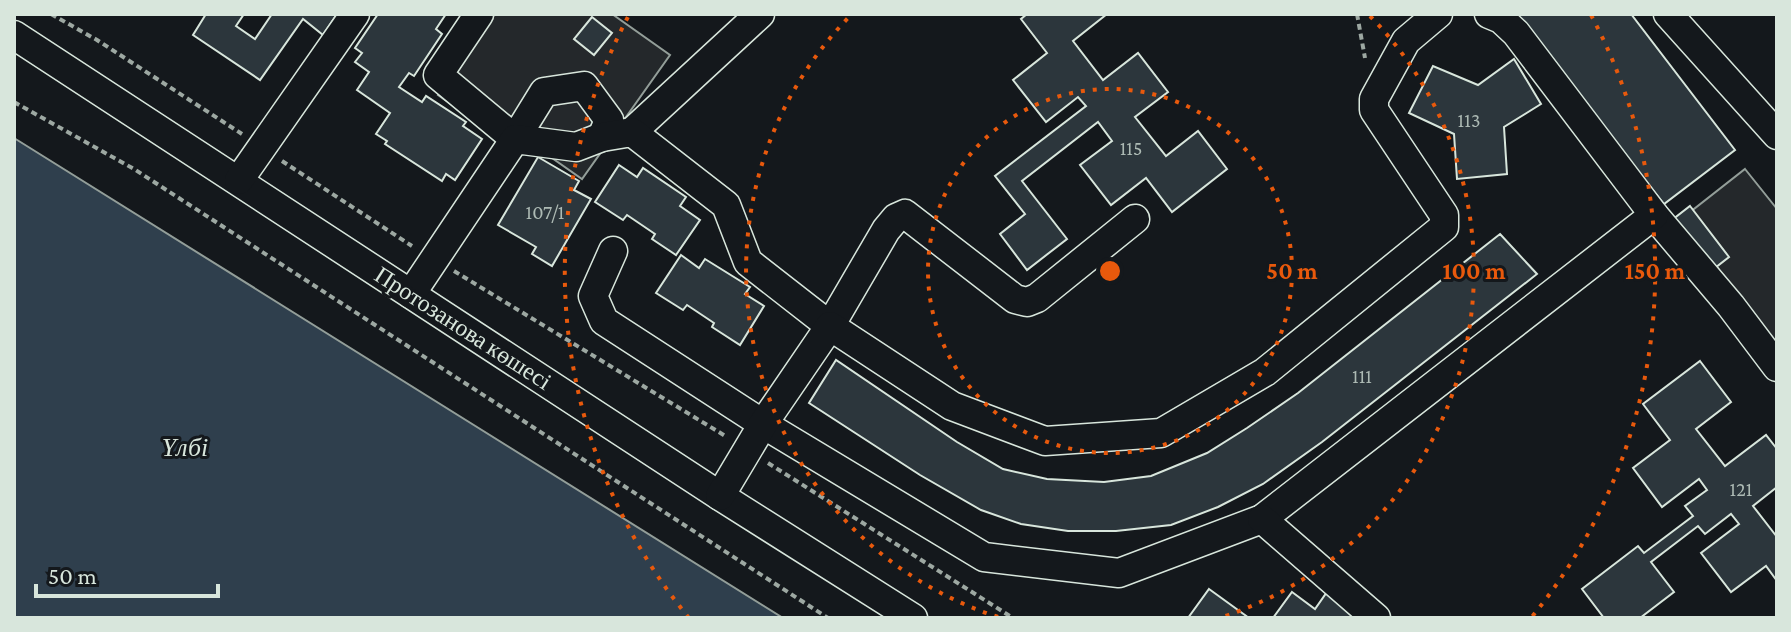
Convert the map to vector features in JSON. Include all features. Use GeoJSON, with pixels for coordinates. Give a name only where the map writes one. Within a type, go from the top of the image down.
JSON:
{"type":"FeatureCollection","features":[{"type":"Feature","properties":{"kind":"street"},"geometry":{"type":"LineString","coordinates":[[239,180],[355,14]]}},
{"type":"Feature","properties":{"kind":"street"},"geometry":{"type":"LineString","coordinates":[[479,14],[438,75],[515,139],[576,147],[602,137],[632,132],[760,14]]}},
{"type":"Feature","properties":{"kind":"street"},"geometry":{"type":"LineString","coordinates":[[632,132],[726,205],[748,262],[830,326],[952,406],[1045,441],[1161,433],[1265,372],[1444,227],[1444,215],[1374,110],[1374,99],[1406,41],[1438,14]]}},
{"type":"Feature","properties":{"kind":"street"},"geometry":{"type":"LineString","coordinates":[[1489,14],[1501,19],[1516,33],[1654,215],[1731,306],[1777,367]]}},
{"type":"Feature","properties":{"kind":"street"},"geometry":{"type":"LineString","coordinates":[[1668,14],[1777,135]]}},
{"type":"Feature","properties":{"kind":"street","name":"Протозанова көшесі"},"geometry":{"type":"LineString","coordinates":[[14,35],[720,496],[913,618]]}},
{"type":"Feature","properties":{"kind":"street"},"geometry":{"type":"LineString","coordinates":[[411,294],[544,92],[584,86],[609,120],[602,137]]}},
{"type":"Feature","properties":{"kind":"street"},"geometry":{"type":"LineString","coordinates":[[720,496],[896,218],[905,214],[1015,299],[1027,302],[1037,298],[1135,219]]}},
{"type":"Feature","properties":{"kind":"street"},"geometry":{"type":"LineString","coordinates":[[613,251],[593,296],[604,321],[763,424],[984,557],[1119,573],[1262,519],[1654,215]]}},
{"type":"Feature","properties":{"kind":"street"},"geometry":{"type":"LineString","coordinates":[[1262,519],[1376,618]]}},
{"type":"Feature","properties":{"kind":"path"},"geometry":{"type":"LineString","coordinates":[[51,14],[97,40],[434,259],[748,450],[1013,618]]}},
{"type":"Feature","properties":{"kind":"path"},"geometry":{"type":"LineString","coordinates":[[14,102],[134,169],[828,618]]}},
{"type":"Feature","properties":{"kind":"shaded area"},"geometry":{"type":"Polygon","coordinates":[[[495,14],[612,14],[670,55],[582,179],[515,132],[506,143],[438,95],[495,14]]]}},
{"type":"Feature","properties":{"kind":"shaded area"},"geometry":{"type":"Polygon","coordinates":[[[1745,169],[1777,209],[1777,344],[1680,220],[1745,169]]]}},
{"type":"Feature","properties":{"kind":"water","name":"Үлбі"},"geometry":{"type":"Polygon","coordinates":[[[14,138],[783,618],[14,618],[14,138]]]}},
{"type":"Feature","properties":{"kind":"building"},"geometry":{"type":"Polygon","coordinates":[[[206,14],[244,14],[236,26],[255,39],[272,14],[337,14],[323,35],[303,19],[260,80],[193,35],[206,14]]]}},
{"type":"Feature","properties":{"kind":"building"},"geometry":{"type":"Polygon","coordinates":[[[378,14],[446,14],[436,29],[442,34],[414,76],[409,73],[399,87],[422,102],[426,96],[466,122],[463,126],[482,139],[455,180],[446,174],[442,181],[385,144],[387,141],[376,134],[390,113],[357,90],[369,72],[355,62],[362,53],[355,48],[378,14]]]}},
{"type":"Feature","properties":{"kind":"building"},"geometry":{"type":"Polygon","coordinates":[[[1027,14],[1107,14],[1073,41],[1103,80],[1138,53],[1168,92],[1135,117],[1166,156],[1198,131],[1227,169],[1172,212],[1146,178],[1111,205],[1080,165],[1112,141],[1098,122],[1022,181],[1067,239],[1027,270],[1000,234],[1025,214],[995,176],[1086,106],[1078,97],[1046,122],[1013,80],[1047,53],[1021,19],[1027,14]]]}},
{"type":"Feature","properties":{"kind":"building"},"geometry":{"type":"Polygon","coordinates":[[[1512,14],[1631,14],[1735,150],[1664,204],[1512,14]]]}},
{"type":"Feature","properties":{"kind":"building"},"geometry":{"type":"Polygon","coordinates":[[[592,17],[612,33],[594,55],[574,39],[592,17]]]}},
{"type":"Feature","properties":{"kind":"building"},"geometry":{"type":"Polygon","coordinates":[[[1514,59],[1541,104],[1504,127],[1507,174],[1457,179],[1454,134],[1409,113],[1433,66],[1478,85],[1514,59]]]}},
{"type":"Feature","properties":{"kind":"building"},"geometry":{"type":"Polygon","coordinates":[[[538,157],[579,181],[574,190],[591,199],[552,266],[532,254],[536,247],[498,225],[538,157]]]}},
{"type":"Feature","properties":{"kind":"building"},"geometry":{"type":"Polygon","coordinates":[[[619,165],[637,177],[643,168],[686,197],[680,206],[700,220],[676,255],[652,239],[655,234],[627,215],[623,220],[595,202],[619,165]]]}},
{"type":"Feature","properties":{"kind":"building"},"geometry":{"type":"Polygon","coordinates":[[[1690,206],[1729,257],[1711,271],[1672,220],[1690,206]]]}},
{"type":"Feature","properties":{"kind":"building"},"geometry":{"type":"Polygon","coordinates":[[[1500,234],[1537,274],[1322,442],[1263,484],[1218,507],[1171,525],[1116,531],[1068,531],[1021,524],[981,510],[920,475],[809,403],[836,360],[957,442],[1003,469],[1047,479],[1104,482],[1151,476],[1207,453],[1298,393],[1500,234]]]}},
{"type":"Feature","properties":{"kind":"building"},"geometry":{"type":"Polygon","coordinates":[[[681,255],[699,268],[705,259],[750,287],[745,294],[764,306],[740,345],[712,327],[714,323],[687,305],[683,310],[656,293],[681,255]]]}},
{"type":"Feature","properties":{"kind":"building"},"geometry":{"type":"Polygon","coordinates":[[[1700,361],[1731,402],[1696,429],[1725,466],[1766,435],[1777,449],[1777,487],[1753,506],[1777,537],[1777,581],[1766,566],[1731,592],[1701,553],[1739,524],[1731,514],[1705,534],[1698,526],[1651,562],[1674,592],[1640,618],[1604,618],[1582,589],[1638,546],[1644,553],[1693,516],[1685,506],[1707,490],[1699,479],[1662,507],[1633,468],[1670,440],[1643,404],[1700,361]]]}},
{"type":"Feature","properties":{"kind":"building"},"geometry":{"type":"Polygon","coordinates":[[[1209,589],[1249,618],[1188,618],[1209,589]]]}},
{"type":"Feature","properties":{"kind":"building"},"geometry":{"type":"Polygon","coordinates":[[[1292,592],[1315,609],[1327,592],[1363,618],[1273,618],[1292,592]]]}}]}
